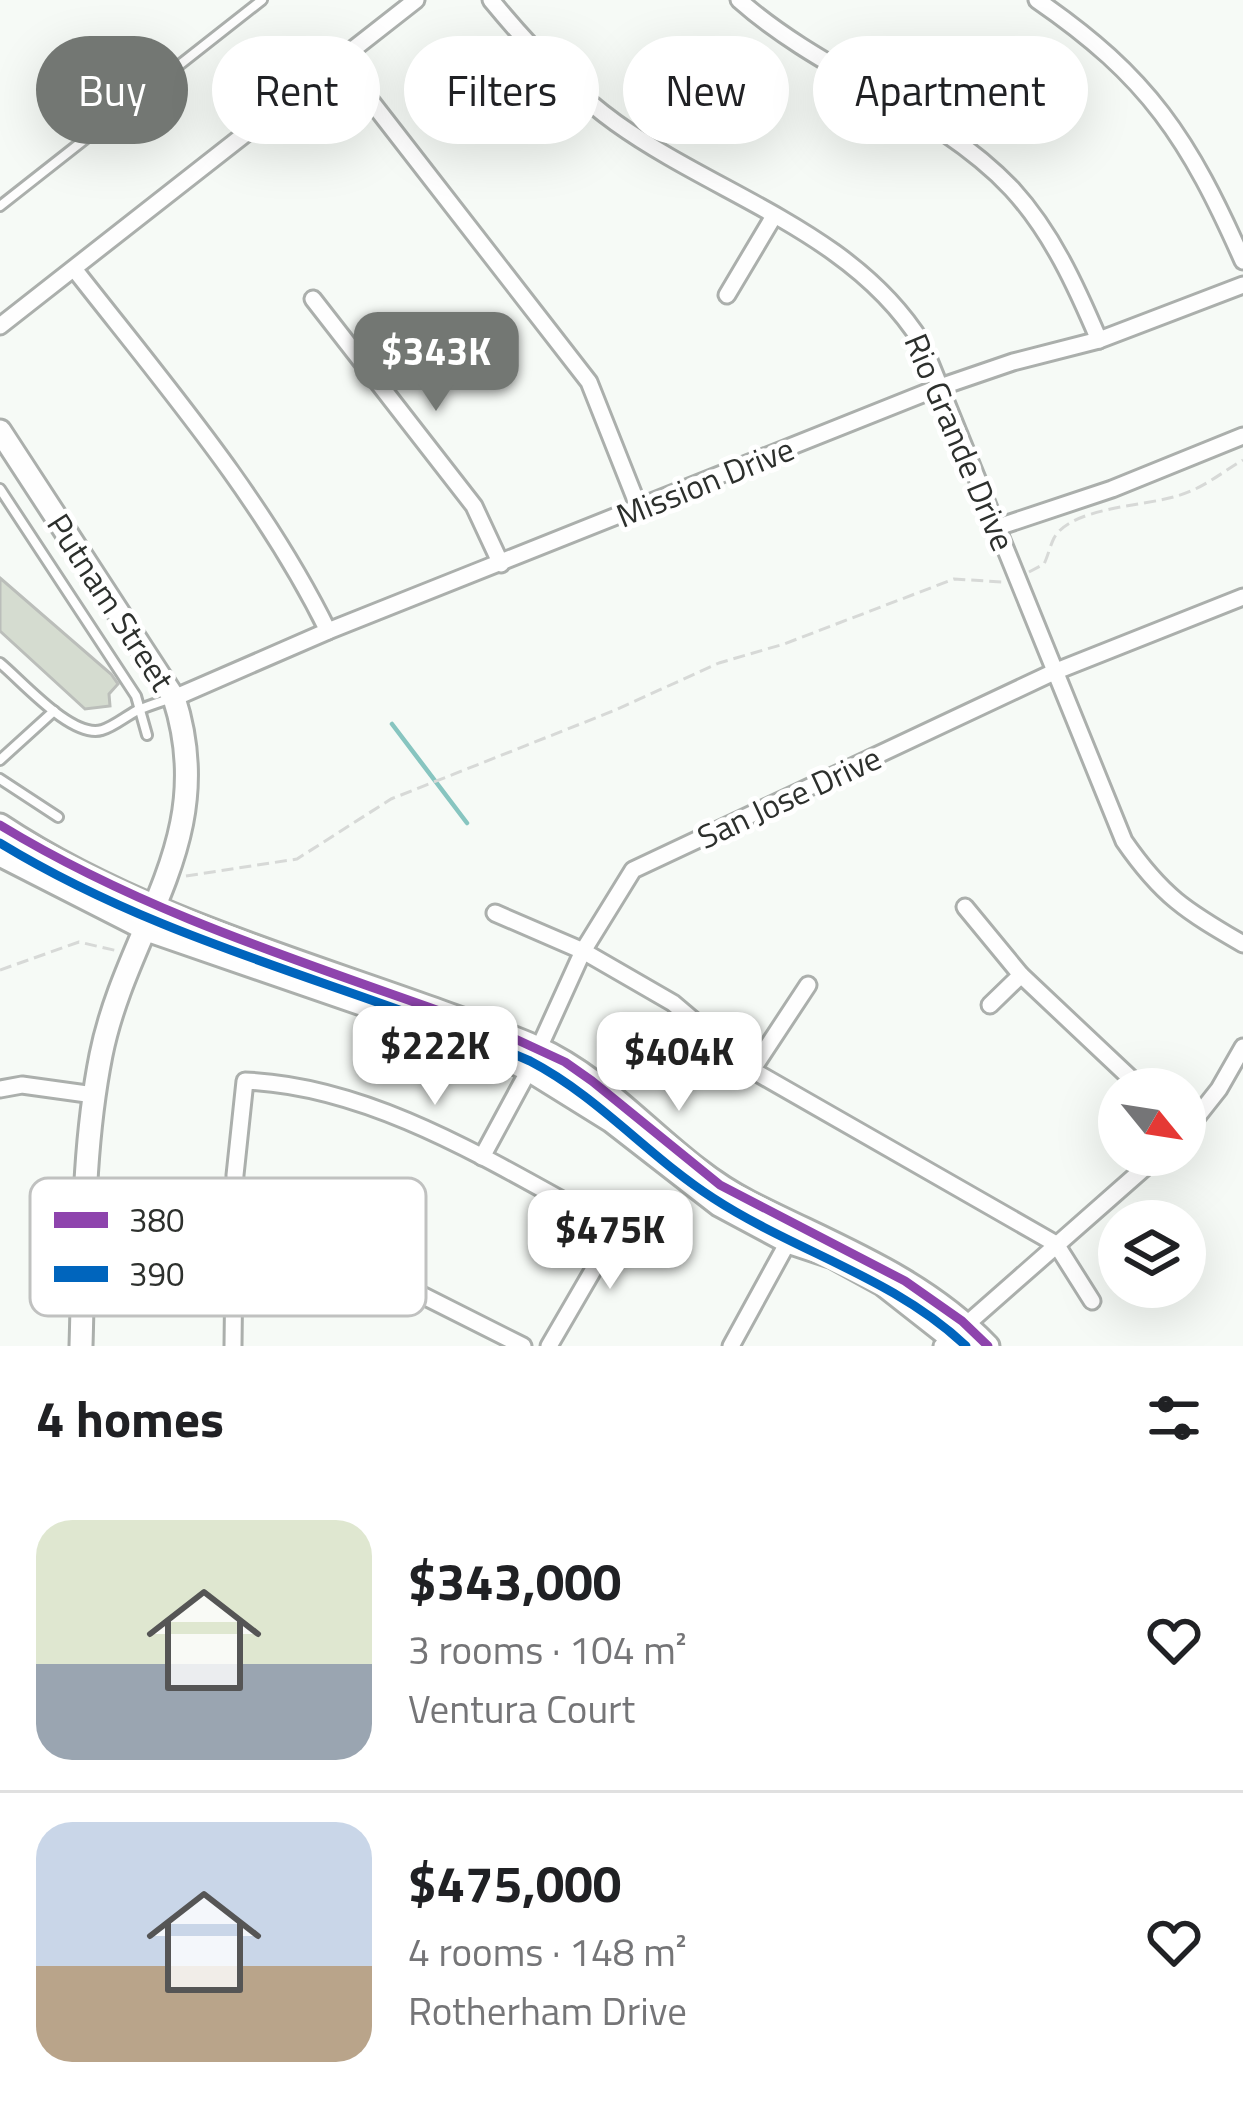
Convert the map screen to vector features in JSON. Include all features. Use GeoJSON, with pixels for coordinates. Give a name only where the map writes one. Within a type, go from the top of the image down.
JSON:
{"type":"FeatureCollection","features":[{"type":"Feature","properties":{"kind":"main road","name":"Putnam Street"},"geometry":{"type":"LineString","coordinates":[[0,431],[174,698],[186,746],[188,793],[181,832],[103,1048],[86,1178]]}},
{"type":"Feature","properties":{"kind":"main road"},"geometry":{"type":"LineString","coordinates":[[0,826],[30,846],[156,908],[539,1048],[611,1095],[732,1192],[793,1232]]}},
{"type":"Feature","properties":{"kind":"main road"},"geometry":{"type":"LineString","coordinates":[[0,855],[147,930],[463,1039],[529,1070],[611,1121],[719,1205],[885,1267],[955,1338],[988,1346]]}},
{"type":"Feature","properties":{"kind":"main road","name":"Putnam Street"},"geometry":{"type":"LineString","coordinates":[[81,1346],[82,1316]]}},
{"type":"Feature","properties":{"kind":"street"},"geometry":{"type":"LineString","coordinates":[[370,36],[416,0]]}},
{"type":"Feature","properties":{"kind":"street","name":"Rio Grande Drive"},"geometry":{"type":"LineString","coordinates":[[491,0],[531,49],[616,123],[852,263],[901,310],[922,343],[1124,841],[1179,908],[1243,944]]}},
{"type":"Feature","properties":{"kind":"street"},"geometry":{"type":"LineString","coordinates":[[740,0],[815,57],[943,134],[1010,187],[1063,261],[1099,340]]}},
{"type":"Feature","properties":{"kind":"street"},"geometry":{"type":"LineString","coordinates":[[1037,0],[1102,49],[1172,123],[1204,175],[1243,261]]}},
{"type":"Feature","properties":{"kind":"street"},"geometry":{"type":"LineString","coordinates":[[380,113],[589,382],[640,508]]}},
{"type":"Feature","properties":{"kind":"street"},"geometry":{"type":"LineString","coordinates":[[0,326],[233,144]]}},
{"type":"Feature","properties":{"kind":"street"},"geometry":{"type":"LineString","coordinates":[[727,296],[774,215]]}},
{"type":"Feature","properties":{"kind":"street"},"geometry":{"type":"LineString","coordinates":[[75,269],[203,433],[298,571],[328,631]]}},
{"type":"Feature","properties":{"kind":"street","name":"Mission Drive"},"geometry":{"type":"LineString","coordinates":[[174,698],[328,631],[940,387],[1099,340],[1243,285]]}},
{"type":"Feature","properties":{"kind":"street"},"geometry":{"type":"LineString","coordinates":[[314,298],[474,506],[501,564]]}},
{"type":"Feature","properties":{"kind":"street"},"geometry":{"type":"LineString","coordinates":[[995,528],[1112,489],[1243,436]]}},
{"type":"Feature","properties":{"kind":"street","name":"San Jose Drive"},"geometry":{"type":"LineString","coordinates":[[482,1157],[529,1070],[583,951],[633,870],[1054,672],[1243,597]]}},
{"type":"Feature","properties":{"kind":"street"},"geometry":{"type":"LineString","coordinates":[[965,907],[1021,975],[1120,1068]]}},
{"type":"Feature","properties":{"kind":"street"},"geometry":{"type":"LineString","coordinates":[[495,913],[583,951],[673,1004],[752,1070],[1056,1244],[1092,1301]]}},
{"type":"Feature","properties":{"kind":"street"},"geometry":{"type":"LineString","coordinates":[[990,1005],[1021,975]]}},
{"type":"Feature","properties":{"kind":"street"},"geometry":{"type":"LineString","coordinates":[[752,1070],[808,985]]}},
{"type":"Feature","properties":{"kind":"street"},"geometry":{"type":"LineString","coordinates":[[1206,1105],[1243,1047]]}},
{"type":"Feature","properties":{"kind":"street"},"geometry":{"type":"LineString","coordinates":[[236,1178],[245,1081],[278,1082],[366,1106],[482,1157],[598,1220],[599,1260],[549,1346]]}},
{"type":"Feature","properties":{"kind":"street"},"geometry":{"type":"LineString","coordinates":[[0,1089],[22,1085],[94,1095]]}},
{"type":"Feature","properties":{"kind":"street"},"geometry":{"type":"LineString","coordinates":[[955,1338],[1135,1176]]}},
{"type":"Feature","properties":{"kind":"street"},"geometry":{"type":"LineString","coordinates":[[730,1346],[793,1232]]}},
{"type":"Feature","properties":{"kind":"street"},"geometry":{"type":"LineString","coordinates":[[426,1296],[523,1346]]}},
{"type":"Feature","properties":{"kind":"street"},"geometry":{"type":"LineString","coordinates":[[233,1346],[234,1316]]}},
{"type":"Feature","properties":{"kind":"lane"},"geometry":{"type":"LineString","coordinates":[[0,206],[262,0]]}},
{"type":"Feature","properties":{"kind":"lane"},"geometry":{"type":"LineString","coordinates":[[0,489],[136,696],[147,735]]}},
{"type":"Feature","properties":{"kind":"lane"},"geometry":{"type":"LineString","coordinates":[[0,663],[54,711],[90,731],[174,698]]}},
{"type":"Feature","properties":{"kind":"lane"},"geometry":{"type":"LineString","coordinates":[[0,760],[54,711]]}},
{"type":"Feature","properties":{"kind":"lane"},"geometry":{"type":"LineString","coordinates":[[0,779],[58,817]]}},
{"type":"Feature","properties":{"kind":"path"},"geometry":{"type":"LineString","coordinates":[[167,874],[184,876],[297,859],[391,799],[613,711],[719,663],[784,644],[954,579],[995,583],[1017,576],[1044,564],[1058,532],[1076,521],[1175,497],[1243,460]]}},
{"type":"Feature","properties":{"kind":"path"},"geometry":{"type":"LineString","coordinates":[[0,970],[79,942],[135,956]]}},
{"type":"Feature","properties":{"kind":"building"},"geometry":{"type":"Polygon","coordinates":[[[0,578],[111,674],[118,684],[109,694],[110,706],[85,709],[0,631],[0,578]]]}},
{"type":"Feature","properties":{"kind":"waterway"},"geometry":{"type":"LineString","coordinates":[[392,724],[467,823]]}},
{"type":"Feature","properties":{"kind":"transit line","name":"380"},"geometry":{"type":"LineString","coordinates":[[0,825],[186,918],[511,1037],[565,1062],[720,1185],[905,1281],[962,1321],[988,1346]]}},
{"type":"Feature","properties":{"kind":"transit line","name":"390"},"geometry":{"type":"LineString","coordinates":[[0,843],[129,910],[530,1061],[579,1092],[713,1198],[907,1301],[966,1346]]}}]}
